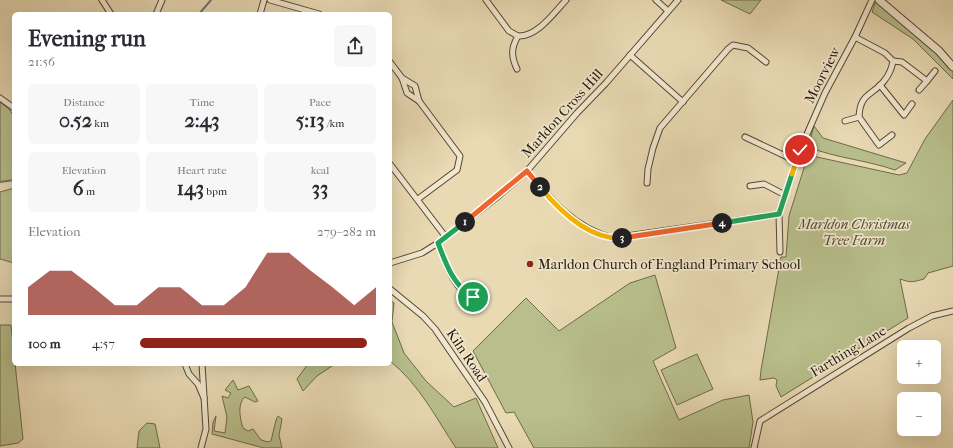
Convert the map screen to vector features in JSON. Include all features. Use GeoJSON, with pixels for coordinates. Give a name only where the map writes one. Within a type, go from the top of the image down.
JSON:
{"type":"FeatureCollection","features":[{"type":"Feature","properties":{"kind":"street"},"geometry":{"type":"LineString","coordinates":[[102,0],[110,12]]}},
{"type":"Feature","properties":{"kind":"street"},"geometry":{"type":"LineString","coordinates":[[157,12],[162,0]]}},
{"type":"Feature","properties":{"kind":"street"},"geometry":{"type":"LineString","coordinates":[[261,12],[264,0]]}},
{"type":"Feature","properties":{"kind":"street"},"geometry":{"type":"LineString","coordinates":[[270,0],[311,12]]}},
{"type":"Feature","properties":{"kind":"street"},"geometry":{"type":"LineString","coordinates":[[486,0],[509,31],[518,36],[526,35],[538,28],[566,0]]}},
{"type":"Feature","properties":{"kind":"street"},"geometry":{"type":"LineString","coordinates":[[656,0],[668,11]]}},
{"type":"Feature","properties":{"kind":"street","name":"Marldon Cross Hill"},"geometry":{"type":"LineString","coordinates":[[392,262],[422,253],[438,243],[445,236],[496,198],[527,171],[678,0]]}},
{"type":"Feature","properties":{"kind":"street","name":"Moorview"},"geometry":{"type":"LineString","coordinates":[[780,252],[779,214],[796,161],[825,93],[855,37],[872,0]]}},
{"type":"Feature","properties":{"kind":"street"},"geometry":{"type":"LineString","coordinates":[[879,0],[939,51],[953,67]]}},
{"type":"Feature","properties":{"kind":"street"},"geometry":{"type":"LineString","coordinates":[[517,69],[512,57],[512,50],[518,36]]}},
{"type":"Feature","properties":{"kind":"street"},"geometry":{"type":"LineString","coordinates":[[855,37],[885,53],[894,61],[902,62],[927,81]]}},
{"type":"Feature","properties":{"kind":"street"},"geometry":{"type":"LineString","coordinates":[[647,183],[648,168],[660,128],[733,45],[748,48],[766,62]]}},
{"type":"Feature","properties":{"kind":"street"},"geometry":{"type":"LineString","coordinates":[[630,55],[683,102]]}},
{"type":"Feature","properties":{"kind":"street"},"geometry":{"type":"LineString","coordinates":[[892,135],[879,144],[859,117],[862,101],[867,94],[885,80],[894,61]]}},
{"type":"Feature","properties":{"kind":"street"},"geometry":{"type":"LineString","coordinates":[[392,65],[402,78],[407,92],[419,101],[460,156],[457,170],[418,199]]}},
{"type":"Feature","properties":{"kind":"street"},"geometry":{"type":"LineString","coordinates":[[919,90],[935,71]]}},
{"type":"Feature","properties":{"kind":"street"},"geometry":{"type":"LineString","coordinates":[[402,78],[415,86],[419,101]]}},
{"type":"Feature","properties":{"kind":"street"},"geometry":{"type":"LineString","coordinates":[[880,85],[904,115],[912,104]]}},
{"type":"Feature","properties":{"kind":"street"},"geometry":{"type":"LineString","coordinates":[[0,98],[12,107]]}},
{"type":"Feature","properties":{"kind":"street"},"geometry":{"type":"LineString","coordinates":[[844,121],[859,117]]}},
{"type":"Feature","properties":{"kind":"street"},"geometry":{"type":"LineString","coordinates":[[745,137],[796,161]]}},
{"type":"Feature","properties":{"kind":"street"},"geometry":{"type":"LineString","coordinates":[[392,166],[445,236]]}},
{"type":"Feature","properties":{"kind":"street"},"geometry":{"type":"LineString","coordinates":[[527,171],[562,210],[595,232],[613,238],[779,214]]}},
{"type":"Feature","properties":{"kind":"street"},"geometry":{"type":"LineString","coordinates":[[750,186],[764,184],[785,195]]}},
{"type":"Feature","properties":{"kind":"street"},"geometry":{"type":"LineString","coordinates":[[438,243],[446,263],[456,282],[463,291],[473,297],[486,299]]}},
{"type":"Feature","properties":{"kind":"street","name":"Kiln Road"},"geometry":{"type":"LineString","coordinates":[[392,291],[423,316],[435,329],[485,402],[509,448]]}},
{"type":"Feature","properties":{"kind":"street"},"geometry":{"type":"LineString","coordinates":[[0,299],[12,299]]}},
{"type":"Feature","properties":{"kind":"street","name":"Farthing Lane"},"geometry":{"type":"LineString","coordinates":[[754,448],[760,421],[909,328],[932,316],[953,311]]}},
{"type":"Feature","properties":{"kind":"street"},"geometry":{"type":"LineString","coordinates":[[186,366],[189,374],[198,384],[205,401]]}},
{"type":"Feature","properties":{"kind":"street"},"geometry":{"type":"LineString","coordinates":[[201,448],[206,429],[202,366]]}},
{"type":"Feature","properties":{"kind":"green space"},"geometry":{"type":"Polygon","coordinates":[[[721,0],[761,0],[750,14],[721,0]]]}},
{"type":"Feature","properties":{"kind":"green space"},"geometry":{"type":"Polygon","coordinates":[[[876,1],[930,46],[953,71],[953,79],[913,39],[872,12],[876,1]]]}},
{"type":"Feature","properties":{"kind":"green space","name":"Marldon Christmas Tree Farm"},"geometry":{"type":"Polygon","coordinates":[[[953,100],[953,266],[928,273],[924,279],[917,281],[910,282],[900,279],[908,318],[781,397],[776,386],[777,380],[774,378],[760,380],[761,370],[781,257],[786,257],[789,216],[808,155],[899,175],[907,173],[925,139],[953,100]]]}},
{"type":"Feature","properties":{"kind":"green space"},"geometry":{"type":"Polygon","coordinates":[[[0,102],[12,114],[12,180],[0,182],[0,102]]]}},
{"type":"Feature","properties":{"kind":"green space"},"geometry":{"type":"Polygon","coordinates":[[[814,126],[823,138],[906,163],[895,170],[829,154],[808,147],[814,126]]]}},
{"type":"Feature","properties":{"kind":"green space"},"geometry":{"type":"Polygon","coordinates":[[[12,189],[12,262],[0,259],[0,192],[12,189]]]}},
{"type":"Feature","properties":{"kind":"green space"},"geometry":{"type":"Polygon","coordinates":[[[655,275],[676,348],[653,361],[679,420],[723,400],[749,395],[753,422],[749,448],[534,448],[514,412],[506,413],[473,351],[526,298],[559,331],[630,283],[655,275]]]}},
{"type":"Feature","properties":{"kind":"green space"},"geometry":{"type":"Polygon","coordinates":[[[392,302],[394,303],[392,322],[392,302]]]}},
{"type":"Feature","properties":{"kind":"green space"},"geometry":{"type":"Polygon","coordinates":[[[392,322],[404,353],[426,381],[454,407],[476,398],[498,448],[456,448],[434,413],[410,380],[392,363],[392,322]]]}},
{"type":"Feature","properties":{"kind":"green space"},"geometry":{"type":"Polygon","coordinates":[[[0,325],[11,325],[12,366],[15,366],[23,439],[18,443],[0,446],[0,325]]]}},
{"type":"Feature","properties":{"kind":"green space"},"geometry":{"type":"Polygon","coordinates":[[[697,354],[713,389],[677,405],[661,370],[697,354]]]}},
{"type":"Feature","properties":{"kind":"green space"},"geometry":{"type":"Polygon","coordinates":[[[307,366],[332,366],[317,376],[303,391],[297,379],[307,366]]]}},
{"type":"Feature","properties":{"kind":"green space"},"geometry":{"type":"Polygon","coordinates":[[[233,380],[238,390],[249,386],[258,401],[255,402],[245,397],[242,400],[240,411],[243,428],[248,431],[253,429],[261,440],[268,442],[271,441],[278,416],[282,419],[279,435],[282,448],[264,448],[212,434],[213,422],[216,416],[214,431],[225,433],[227,417],[222,396],[228,398],[231,393],[225,390],[233,380]]]}},
{"type":"Feature","properties":{"kind":"green space"},"geometry":{"type":"Polygon","coordinates":[[[147,423],[155,424],[160,448],[137,448],[139,431],[147,423]]]}},
{"type":"Feature","properties":{"kind":"waterway"},"geometry":{"type":"LineString","coordinates":[[201,12],[211,0]]}},
{"type":"Feature","properties":{"kind":"waterway"},"geometry":{"type":"LineString","coordinates":[[0,182],[12,180]]}},
{"type":"Feature","properties":{"kind":"place","name":"Marldon Church of England Primary School"},"geometry":{"type":"Point","coordinates":[530,264]}},
{"type":"Feature","properties":{"kind":"route"},"geometry":{"type":"LineString","coordinates":[[473,297],[463,291],[456,282],[438,243],[445,236],[496,198],[527,171],[546,194],[572,218],[606,237],[624,238],[640,234],[779,214],[800,150]]}}]}
